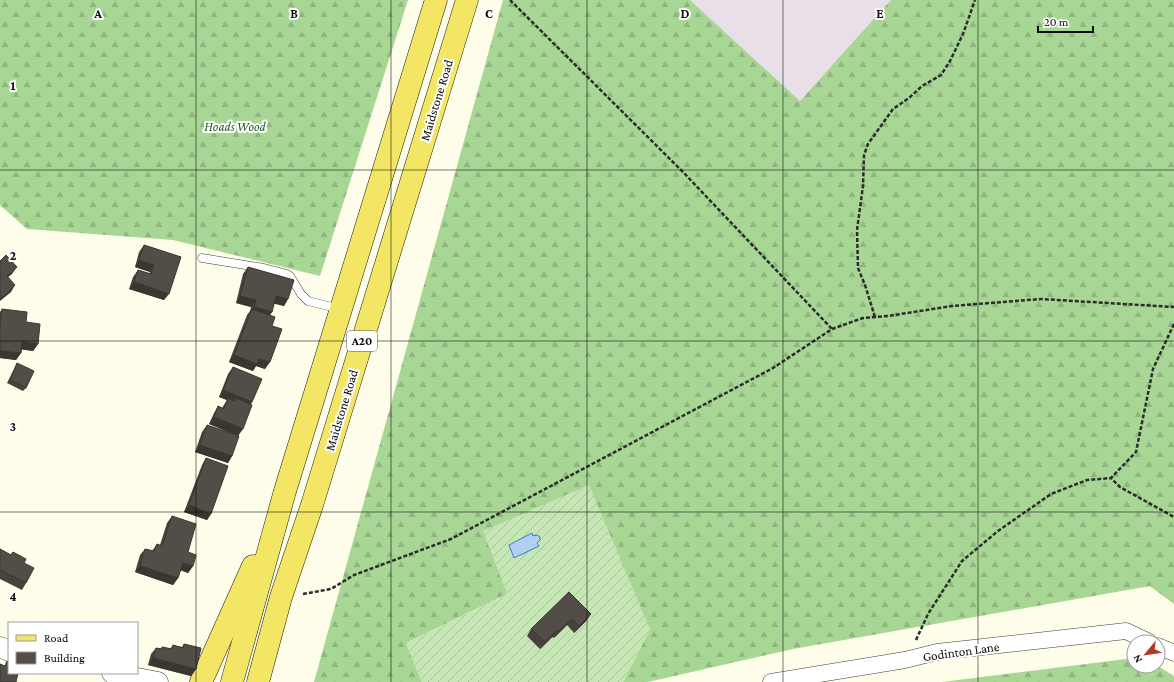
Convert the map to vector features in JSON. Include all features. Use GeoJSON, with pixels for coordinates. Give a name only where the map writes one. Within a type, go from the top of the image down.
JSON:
{"type":"FeatureCollection","features":[{"type":"Feature","properties":{"kind":"main road","name":"A20"},"geometry":{"type":"LineString","coordinates":[[232,682],[285,491],[436,0]]}},
{"type":"Feature","properties":{"kind":"main road","name":"Maidstone Road"},"geometry":{"type":"LineString","coordinates":[[258,682],[281,597],[314,498],[467,0]]}},
{"type":"Feature","properties":{"kind":"main road"},"geometry":{"type":"LineString","coordinates":[[202,682],[285,491]]}},
{"type":"Feature","properties":{"kind":"street","name":"Godinton Lane"},"geometry":{"type":"LineString","coordinates":[[771,682],[905,660],[937,652],[1126,631],[1132,634]]}},
{"type":"Feature","properties":{"kind":"street"},"geometry":{"type":"LineString","coordinates":[[117,674],[158,682]]}},
{"type":"Feature","properties":{"kind":"lane"},"geometry":{"type":"LineString","coordinates":[[202,258],[264,268],[287,274],[290,276],[304,299],[341,309]]}},
{"type":"Feature","properties":{"kind":"path"},"geometry":{"type":"LineString","coordinates":[[510,0],[688,178],[832,328]]}},
{"type":"Feature","properties":{"kind":"path"},"geometry":{"type":"LineString","coordinates":[[875,317],[865,284],[858,268],[857,230],[863,186],[864,155],[868,144],[893,109],[909,98],[922,86],[941,75],[950,61],[963,34],[975,0]]}},
{"type":"Feature","properties":{"kind":"path"},"geometry":{"type":"LineString","coordinates":[[281,597],[331,589],[354,575],[451,539],[773,368],[832,328],[863,318],[888,316],[952,306],[1041,299],[1174,307]]}},
{"type":"Feature","properties":{"kind":"path"},"geometry":{"type":"LineString","coordinates":[[905,660],[928,614],[962,561],[998,531],[1051,494],[1087,480],[1111,478],[1136,452],[1153,369],[1174,324]]}},
{"type":"Feature","properties":{"kind":"path"},"geometry":{"type":"LineString","coordinates":[[1111,478],[1120,487],[1174,517]]}},
{"type":"Feature","properties":{"kind":"shaded area"},"geometry":{"type":"Polygon","coordinates":[[[690,0],[895,0],[800,101],[690,0]]]}},
{"type":"Feature","properties":{"kind":"green space","name":"Hoads Wood"},"geometry":{"type":"Polygon","coordinates":[[[0,0],[408,0],[320,276],[173,240],[27,229],[0,205],[0,0]]]}},
{"type":"Feature","properties":{"kind":"green space"},"geometry":{"type":"Polygon","coordinates":[[[503,0],[690,0],[800,101],[891,0],[1174,0],[1174,604],[1150,586],[793,649],[648,682],[623,682],[650,629],[507,594],[406,643],[422,682],[314,682],[503,0]]]}},
{"type":"Feature","properties":{"kind":"green space"},"geometry":{"type":"Polygon","coordinates":[[[589,485],[650,629],[623,682],[422,682],[406,643],[507,594],[483,531],[589,485]],[[564,598],[540,649],[567,625],[574,633],[564,598]]]}},
{"type":"Feature","properties":{"kind":"green space"},"geometry":{"type":"Polygon","coordinates":[[[1126,659],[1126,674],[1166,674],[1166,671],[1174,676],[1174,682],[942,682],[1126,659]]]}},
{"type":"Feature","properties":{"kind":"water"},"geometry":{"type":"Polygon","coordinates":[[[532,533],[533,536],[537,535],[540,537],[540,540],[537,543],[539,546],[514,558],[509,545],[532,533]]]}},
{"type":"Feature","properties":{"kind":"building"},"geometry":{"type":"Polygon","coordinates":[[[144,245],[181,257],[169,294],[134,282],[138,270],[151,274],[154,265],[139,260],[144,245]]]}},
{"type":"Feature","properties":{"kind":"building"},"geometry":{"type":"Polygon","coordinates":[[[6,255],[17,267],[7,276],[15,285],[0,299],[0,261],[6,255]]]}},
{"type":"Feature","properties":{"kind":"building"},"geometry":{"type":"Polygon","coordinates":[[[248,267],[294,280],[288,299],[276,296],[272,312],[254,307],[256,300],[240,296],[248,267]]]}},
{"type":"Feature","properties":{"kind":"building"},"geometry":{"type":"Polygon","coordinates":[[[2,309],[27,312],[26,322],[40,324],[38,344],[22,342],[21,353],[0,351],[0,322],[2,309]]]}},
{"type":"Feature","properties":{"kind":"building"},"geometry":{"type":"Polygon","coordinates":[[[252,309],[275,317],[272,326],[282,329],[270,362],[259,359],[257,364],[234,355],[252,309]]]}},
{"type":"Feature","properties":{"kind":"building"},"geometry":{"type":"Polygon","coordinates":[[[17,363],[34,371],[26,388],[10,380],[17,363]]]}},
{"type":"Feature","properties":{"kind":"building"},"geometry":{"type":"Polygon","coordinates":[[[233,367],[262,379],[252,402],[223,390],[233,367]]]}},
{"type":"Feature","properties":{"kind":"building"},"geometry":{"type":"Polygon","coordinates":[[[228,398],[234,401],[236,398],[252,405],[243,429],[214,417],[218,406],[224,409],[228,398]]]}},
{"type":"Feature","properties":{"kind":"building"},"geometry":{"type":"Polygon","coordinates":[[[207,425],[239,436],[232,456],[200,445],[207,425]]]}},
{"type":"Feature","properties":{"kind":"building"},"geometry":{"type":"Polygon","coordinates":[[[206,458],[228,466],[211,514],[189,505],[206,458]]]}},
{"type":"Feature","properties":{"kind":"building"},"geometry":{"type":"Polygon","coordinates":[[[172,516],[196,524],[188,552],[196,555],[193,566],[183,563],[178,578],[140,566],[145,549],[154,551],[157,544],[162,546],[172,516]]]}},
{"type":"Feature","properties":{"kind":"building"},"geometry":{"type":"Polygon","coordinates":[[[0,549],[11,555],[13,552],[26,559],[24,563],[34,568],[26,583],[0,570],[0,549]]]}},
{"type":"Feature","properties":{"kind":"building"},"geometry":{"type":"Polygon","coordinates":[[[569,592],[591,614],[579,626],[572,619],[559,631],[557,630],[545,642],[531,629],[569,592]]]}},
{"type":"Feature","properties":{"kind":"building"},"geometry":{"type":"Polygon","coordinates":[[[184,644],[201,648],[196,669],[153,658],[156,648],[162,649],[162,647],[172,649],[173,645],[183,648],[184,644]]]}},
{"type":"Feature","properties":{"kind":"building"},"geometry":{"type":"Polygon","coordinates":[[[8,662],[8,674],[18,674],[16,682],[0,682],[0,664],[5,666],[8,662]]]}}]}
